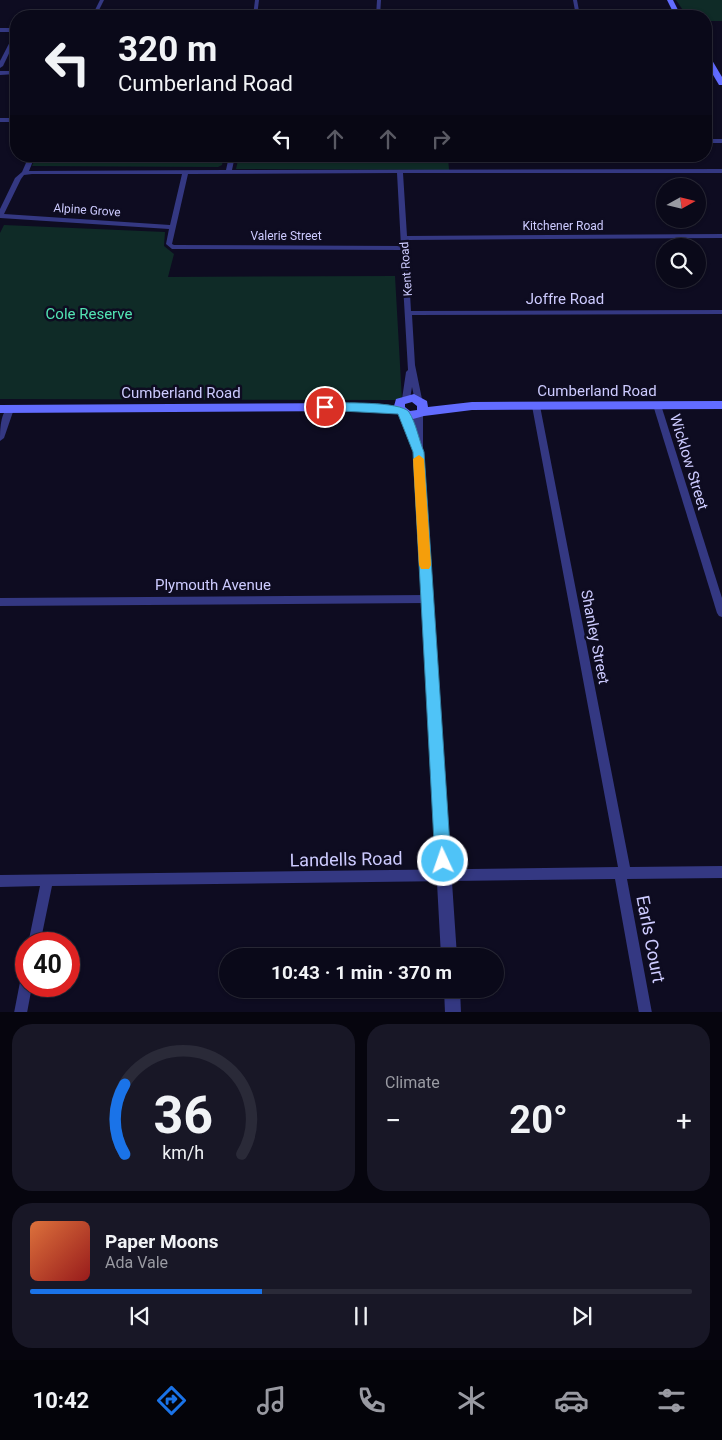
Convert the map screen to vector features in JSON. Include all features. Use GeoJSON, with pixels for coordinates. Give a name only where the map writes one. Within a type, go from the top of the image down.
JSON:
{"type":"FeatureCollection","features":[{"type":"Feature","properties":{"kind":"main road"},"geometry":{"type":"LineString","coordinates":[[712,67],[722,84]]}},
{"type":"Feature","properties":{"kind":"main road","name":"Cumberland Road"},"geometry":{"type":"LineString","coordinates":[[5,409],[722,405]]}},
{"type":"Feature","properties":{"kind":"street"},"geometry":{"type":"LineString","coordinates":[[0,66],[10,47]]}},
{"type":"Feature","properties":{"kind":"street"},"geometry":{"type":"LineString","coordinates":[[0,216],[16,181],[25,174],[30,162]]}},
{"type":"Feature","properties":{"kind":"street"},"geometry":{"type":"LineString","coordinates":[[229,172],[231,162]]}},
{"type":"Feature","properties":{"kind":"street"},"geometry":{"type":"LineString","coordinates":[[25,174],[722,171]]}},
{"type":"Feature","properties":{"kind":"street"},"geometry":{"type":"LineString","coordinates":[[172,227],[185,172]]}},
{"type":"Feature","properties":{"kind":"street","name":"Kent Road"},"geometry":{"type":"LineString","coordinates":[[400,172],[411,365],[411,406],[418,452],[449,948]]}},
{"type":"Feature","properties":{"kind":"street","name":"Alpine Grove"},"geometry":{"type":"LineString","coordinates":[[0,216],[172,227]]}},
{"type":"Feature","properties":{"kind":"street","name":"Valerie Street"},"geometry":{"type":"LineString","coordinates":[[172,227],[169,244],[172,247],[180,248],[404,248]]}},
{"type":"Feature","properties":{"kind":"street","name":"Kitchener Road"},"geometry":{"type":"LineString","coordinates":[[404,238],[722,236]]}},
{"type":"Feature","properties":{"kind":"street","name":"Joffre Road"},"geometry":{"type":"LineString","coordinates":[[408,313],[722,312]]}},
{"type":"Feature","properties":{"kind":"street","name":"Kent Road"},"geometry":{"type":"LineString","coordinates":[[411,365],[411,406]]}},
{"type":"Feature","properties":{"kind":"street","name":"Wicklow Street"},"geometry":{"type":"LineString","coordinates":[[657,405],[722,613]]}},
{"type":"Feature","properties":{"kind":"street","name":"Shanley Street"},"geometry":{"type":"LineString","coordinates":[[536,406],[622,873]]}},
{"type":"Feature","properties":{"kind":"street"},"geometry":{"type":"LineString","coordinates":[[0,438],[5,409]]}},
{"type":"Feature","properties":{"kind":"street","name":"Plymouth Avenue"},"geometry":{"type":"LineString","coordinates":[[0,602],[427,599]]}},
{"type":"Feature","properties":{"kind":"street","name":"Landells Road"},"geometry":{"type":"LineString","coordinates":[[0,881],[722,872]]}},
{"type":"Feature","properties":{"kind":"street","name":"Earls Court"},"geometry":{"type":"LineString","coordinates":[[622,873],[646,1012]]}},
{"type":"Feature","properties":{"kind":"street"},"geometry":{"type":"LineString","coordinates":[[36,932],[47,881]]}},
{"type":"Feature","properties":{"kind":"street"},"geometry":{"type":"LineString","coordinates":[[20,1012],[23,997]]}},
{"type":"Feature","properties":{"kind":"street"},"geometry":{"type":"LineString","coordinates":[[452,998],[453,1012]]}},
{"type":"Feature","properties":{"kind":"green space"},"geometry":{"type":"Polygon","coordinates":[[[676,0],[722,0],[722,21],[712,21],[712,10],[683,10],[676,0]]]}},
{"type":"Feature","properties":{"kind":"green space"},"geometry":{"type":"Polygon","coordinates":[[[34,162],[223,162],[222,165],[218,167],[32,166],[34,162]]]}},
{"type":"Feature","properties":{"kind":"green space"},"geometry":{"type":"Polygon","coordinates":[[[238,162],[448,162],[449,170],[236,169],[238,162]]]}},
{"type":"Feature","properties":{"kind":"green space","name":"Cole Reserve"},"geometry":{"type":"Polygon","coordinates":[[[4,225],[165,232],[164,246],[174,254],[168,277],[395,276],[402,400],[0,399],[0,233],[4,225]]]}},
{"type":"Feature","properties":{"kind":"slow traffic"},"geometry":{"type":"LineString","coordinates":[[419,459],[425,565]]}},
{"type":"Feature","properties":{"kind":"route"},"geometry":{"type":"LineString","coordinates":[[325,407],[400,410],[405,414],[411,428],[418,452],[443,861]]}}]}
